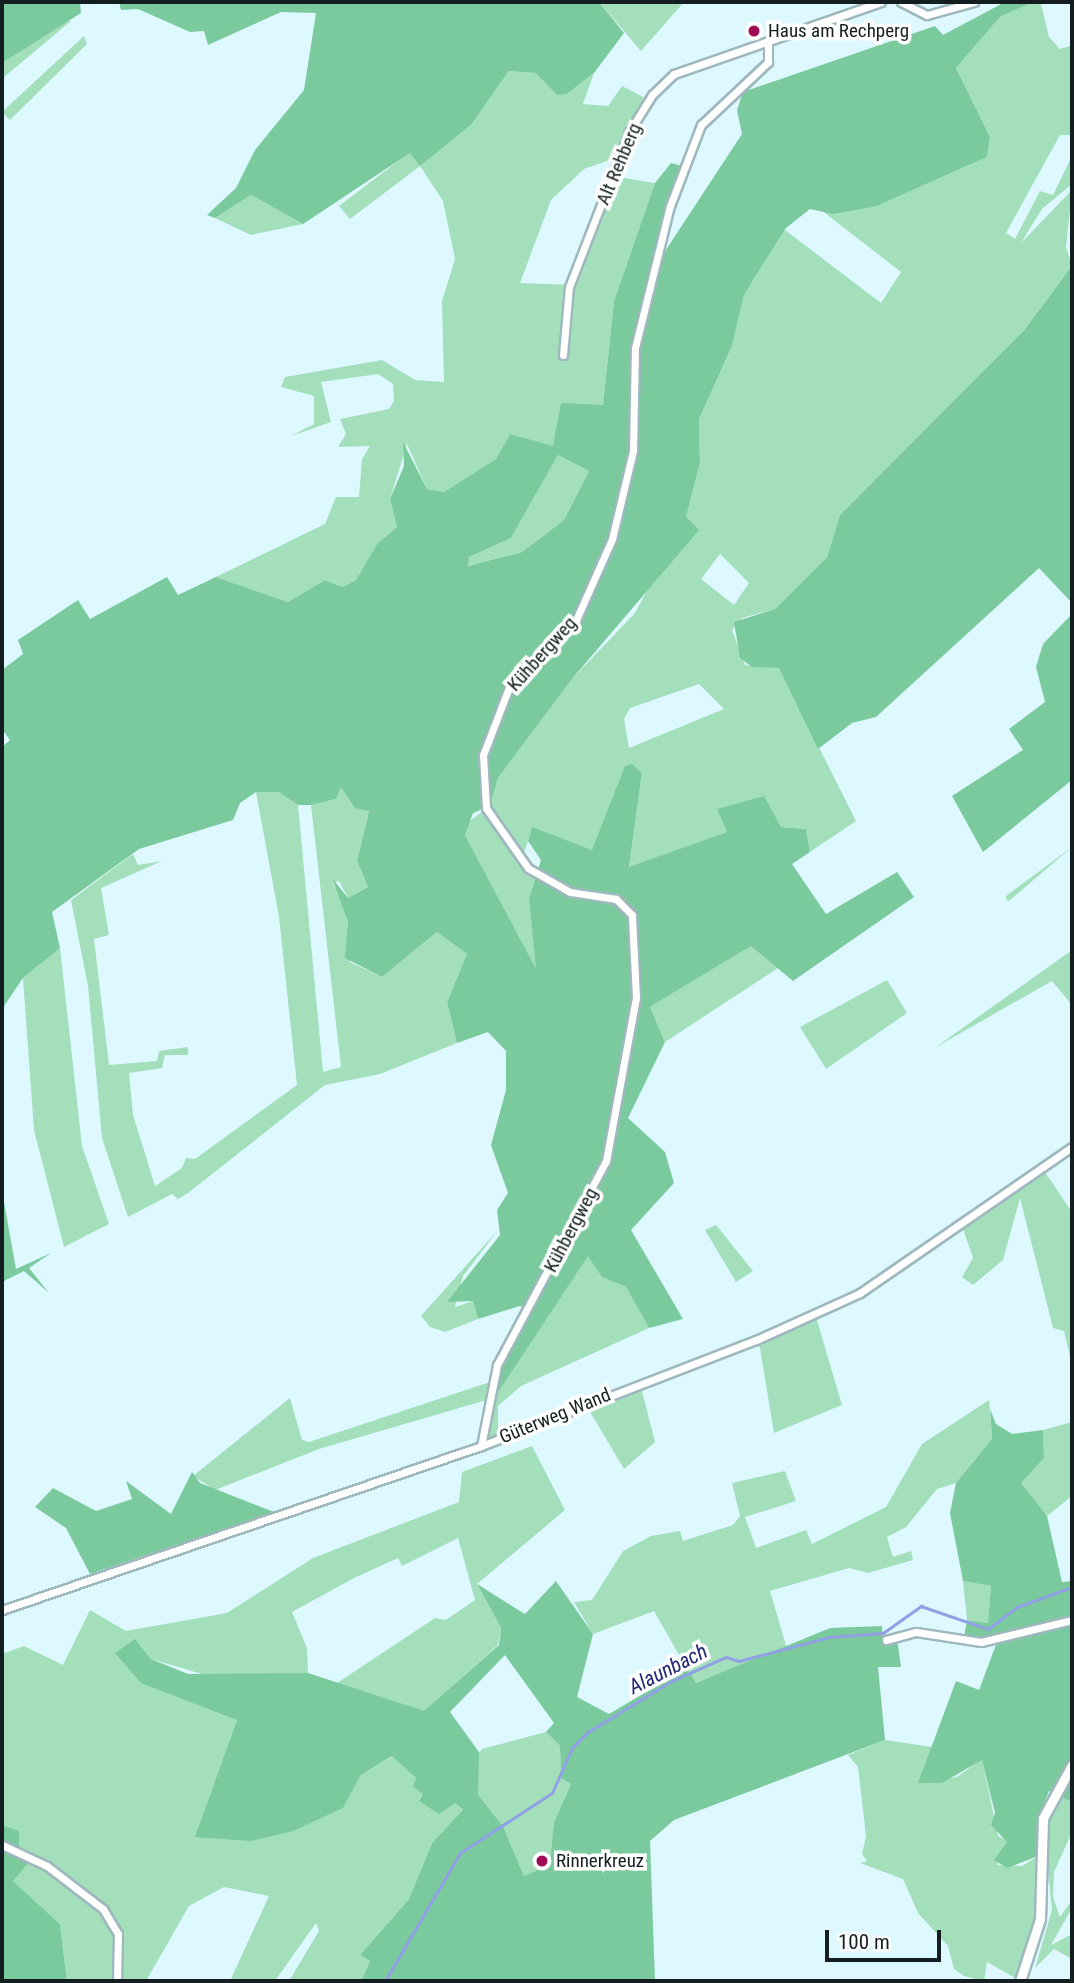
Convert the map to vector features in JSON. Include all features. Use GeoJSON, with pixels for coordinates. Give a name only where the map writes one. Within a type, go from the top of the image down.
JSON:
{"type":"FeatureCollection","features":[{"type":"Feature","properties":{"kind":"street","name":"Alt Rehberg"},"geometry":{"type":"LineString","coordinates":[[563,355],[569,286],[629,132],[652,95],[674,74],[881,2]]}},
{"type":"Feature","properties":{"kind":"street"},"geometry":{"type":"LineString","coordinates":[[901,2],[928,15],[974,2]]}},
{"type":"Feature","properties":{"kind":"street","name":"Kühbergweg"},"geometry":{"type":"LineString","coordinates":[[481,1446],[497,1365],[606,1161],[636,986],[632,915],[616,899],[570,892],[528,868],[486,808],[481,763],[496,711],[576,620],[612,539],[633,451],[635,348],[670,206],[701,125],[768,62],[768,42]]}},
{"type":"Feature","properties":{"kind":"street","name":"Güterweg Wand"},"geometry":{"type":"LineString","coordinates":[[2,1610],[481,1446],[841,1303],[1072,1147]]}},
{"type":"Feature","properties":{"kind":"street"},"geometry":{"type":"LineString","coordinates":[[886,1640],[916,1632],[981,1642],[1072,1620]]}},
{"type":"Feature","properties":{"kind":"street"},"geometry":{"type":"LineString","coordinates":[[1020,1981],[1030,1957],[1040,1919],[1043,1818],[1072,1765]]}},
{"type":"Feature","properties":{"kind":"street"},"geometry":{"type":"LineString","coordinates":[[2,1845],[47,1866],[103,1909],[118,1934],[117,1981]]}},
{"type":"Feature","properties":{"kind":"green space"},"geometry":{"type":"Polygon","coordinates":[[[2,2],[80,2],[81,13],[2,63],[2,2]]]}},
{"type":"Feature","properties":{"kind":"green space"},"geometry":{"type":"Polygon","coordinates":[[[119,2],[599,2],[624,33],[594,73],[567,94],[557,95],[536,73],[509,71],[471,125],[420,166],[410,153],[303,224],[251,195],[215,218],[207,215],[236,188],[255,150],[304,90],[316,13],[281,12],[208,45],[204,31],[190,32],[138,9],[121,10],[119,2]]]}},
{"type":"Feature","properties":{"kind":"green space"},"geometry":{"type":"Polygon","coordinates":[[[599,2],[684,2],[641,51],[599,2]]]}},
{"type":"Feature","properties":{"kind":"green space"},"geometry":{"type":"Polygon","coordinates":[[[1005,2],[1033,2],[1000,17],[956,68],[990,137],[987,157],[877,206],[833,214],[810,209],[786,228],[744,295],[732,346],[699,419],[700,463],[686,517],[699,530],[572,679],[498,778],[490,806],[473,813],[465,835],[536,969],[529,899],[541,860],[528,841],[532,827],[592,850],[625,766],[632,764],[642,773],[629,867],[727,832],[717,809],[764,796],[781,827],[806,829],[810,852],[792,864],[826,914],[897,872],[914,897],[793,981],[751,946],[650,1007],[665,1042],[628,1118],[665,1152],[674,1183],[631,1230],[683,1319],[649,1328],[626,1287],[602,1277],[588,1256],[489,1406],[493,1381],[529,1309],[520,1306],[478,1319],[473,1301],[447,1302],[500,1235],[497,1210],[508,1193],[491,1145],[506,1090],[506,1051],[488,1032],[457,1043],[447,1002],[467,954],[437,932],[382,977],[345,958],[348,922],[332,878],[348,898],[368,887],[357,860],[369,811],[355,808],[341,787],[336,799],[311,805],[298,805],[279,792],[256,792],[240,803],[233,820],[139,849],[52,912],[60,948],[23,978],[2,1009],[2,747],[10,740],[2,729],[2,670],[23,654],[18,640],[78,600],[90,619],[167,577],[178,595],[216,577],[288,602],[325,580],[342,587],[356,580],[377,544],[397,527],[390,499],[404,466],[403,442],[427,489],[444,492],[496,459],[510,434],[553,446],[561,403],[603,405],[614,301],[655,183],[671,163],[686,167],[652,256],[660,259],[742,134],[737,110],[743,92],[935,26],[943,35],[1005,2]],[[558,455],[511,538],[469,557],[468,566],[522,552],[564,520],[589,471],[558,455]]]}},
{"type":"Feature","properties":{"kind":"green space"},"geometry":{"type":"Polygon","coordinates":[[[1033,2],[1067,2],[1041,4],[1049,37],[1060,49],[1072,45],[1072,135],[1060,135],[1006,233],[1015,239],[1040,191],[1053,195],[1072,156],[1072,184],[1042,209],[1021,243],[1072,190],[1066,247],[1072,266],[1025,329],[840,515],[827,557],[775,609],[742,618],[732,630],[745,665],[779,668],[856,821],[810,852],[806,829],[781,827],[763,796],[727,832],[629,868],[642,773],[592,850],[532,828],[523,856],[538,870],[529,899],[537,972],[465,835],[467,823],[490,806],[498,778],[572,679],[635,613],[686,517],[700,463],[699,419],[732,346],[744,295],[785,230],[881,303],[901,272],[821,210],[877,206],[987,157],[990,137],[956,68],[1000,17],[1033,2]],[[720,554],[701,579],[734,605],[749,583],[720,554]],[[699,684],[630,708],[624,719],[629,748],[724,709],[699,684]]]}},
{"type":"Feature","properties":{"kind":"green space"},"geometry":{"type":"Polygon","coordinates":[[[65,20],[71,21],[3,78],[2,63],[65,20]]]}},
{"type":"Feature","properties":{"kind":"green space"},"geometry":{"type":"Polygon","coordinates":[[[84,36],[87,44],[10,120],[2,112],[84,36]]]}},
{"type":"Feature","properties":{"kind":"green space"},"geometry":{"type":"Polygon","coordinates":[[[509,71],[536,73],[567,94],[594,73],[583,104],[608,106],[622,86],[647,99],[621,156],[584,169],[551,200],[520,283],[572,285],[618,177],[655,183],[614,301],[603,405],[553,447],[510,434],[496,459],[444,492],[427,489],[407,444],[390,499],[397,527],[377,544],[356,580],[342,587],[325,580],[288,602],[216,577],[325,524],[336,497],[359,497],[362,459],[370,446],[338,447],[346,434],[340,419],[389,409],[394,401],[393,384],[378,374],[321,382],[331,422],[291,436],[314,424],[314,396],[281,387],[285,377],[382,360],[415,380],[444,382],[442,301],[455,259],[443,201],[420,166],[350,219],[339,206],[410,152],[421,165],[471,125],[509,71]]]}},
{"type":"Feature","properties":{"kind":"green space"},"geometry":{"type":"Polygon","coordinates":[[[251,195],[303,224],[251,235],[215,218],[251,195]]]}},
{"type":"Feature","properties":{"kind":"green space"},"geometry":{"type":"Polygon","coordinates":[[[1072,266],[1072,603],[1039,568],[876,717],[852,723],[818,749],[779,668],[752,667],[740,658],[734,622],[775,609],[827,557],[840,515],[1025,329],[1072,266]]]}},
{"type":"Feature","properties":{"kind":"green space"},"geometry":{"type":"Polygon","coordinates":[[[558,455],[589,471],[564,520],[522,552],[467,566],[469,557],[511,538],[558,455]]]}},
{"type":"Feature","properties":{"kind":"green space"},"geometry":{"type":"Polygon","coordinates":[[[1072,614],[1072,780],[983,852],[952,796],[1023,750],[1009,729],[1045,702],[1036,667],[1043,644],[1072,614]]]}},
{"type":"Feature","properties":{"kind":"green space"},"geometry":{"type":"Polygon","coordinates":[[[341,786],[369,810],[357,859],[368,887],[348,898],[339,881],[333,883],[347,912],[350,962],[382,977],[437,932],[467,954],[447,1002],[457,1043],[380,1074],[325,1085],[188,1193],[178,1199],[172,1194],[128,1217],[102,1138],[88,986],[71,900],[133,854],[138,865],[162,861],[101,888],[109,935],[94,939],[109,1065],[157,1061],[159,1051],[188,1047],[188,1055],[165,1055],[162,1068],[129,1073],[133,1115],[155,1186],[182,1168],[186,1158],[195,1159],[297,1085],[279,917],[256,792],[279,791],[298,805],[323,1072],[341,1067],[311,805],[336,799],[341,786]]]}},
{"type":"Feature","properties":{"kind":"green space"},"geometry":{"type":"Polygon","coordinates":[[[1072,847],[1009,901],[1006,899],[1006,896],[1072,847]]]}},
{"type":"Feature","properties":{"kind":"green space"},"geometry":{"type":"Polygon","coordinates":[[[751,946],[781,966],[665,1042],[650,1007],[751,946]]]}},
{"type":"Feature","properties":{"kind":"green space"},"geometry":{"type":"Polygon","coordinates":[[[60,948],[82,1146],[109,1224],[64,1247],[34,1130],[23,978],[60,948]]]}},
{"type":"Feature","properties":{"kind":"green space"},"geometry":{"type":"Polygon","coordinates":[[[1072,950],[1072,1005],[1052,981],[936,1047],[1072,950]]]}},
{"type":"Feature","properties":{"kind":"green space"},"geometry":{"type":"Polygon","coordinates":[[[887,980],[907,1013],[826,1069],[800,1027],[887,980]]]}},
{"type":"Feature","properties":{"kind":"green space"},"geometry":{"type":"Polygon","coordinates":[[[1043,1169],[1072,1212],[1072,1364],[1064,1331],[1053,1328],[1020,1198],[1003,1260],[973,1285],[962,1277],[973,1258],[962,1226],[1043,1169]]]}},
{"type":"Feature","properties":{"kind":"green space"},"geometry":{"type":"Polygon","coordinates":[[[2,1191],[16,1269],[51,1253],[29,1268],[49,1293],[24,1271],[2,1282],[2,1191]]]}},
{"type":"Feature","properties":{"kind":"green space"},"geometry":{"type":"Polygon","coordinates":[[[716,1225],[753,1271],[736,1282],[705,1230],[716,1225]]]}},
{"type":"Feature","properties":{"kind":"green space"},"geometry":{"type":"Polygon","coordinates":[[[498,1230],[463,1276],[455,1307],[473,1301],[478,1319],[445,1332],[430,1327],[421,1316],[498,1230]]]}},
{"type":"Feature","properties":{"kind":"green space"},"geometry":{"type":"Polygon","coordinates":[[[588,1255],[603,1277],[626,1287],[649,1328],[521,1386],[498,1406],[498,1437],[489,1438],[489,1406],[588,1255]]]}},
{"type":"Feature","properties":{"kind":"green space"},"geometry":{"type":"Polygon","coordinates":[[[816,1317],[842,1405],[774,1433],[759,1342],[816,1317]]]}},
{"type":"Feature","properties":{"kind":"green space"},"geometry":{"type":"Polygon","coordinates":[[[493,1381],[490,1399],[319,1449],[215,1490],[193,1476],[290,1398],[302,1440],[309,1442],[493,1381]]]}},
{"type":"Feature","properties":{"kind":"green space"},"geometry":{"type":"Polygon","coordinates":[[[641,1387],[655,1442],[624,1469],[587,1407],[641,1387]]]}},
{"type":"Feature","properties":{"kind":"green space"},"geometry":{"type":"Polygon","coordinates":[[[989,1400],[992,1439],[956,1483],[937,1489],[906,1527],[887,1537],[893,1557],[911,1551],[913,1560],[868,1573],[849,1568],[770,1591],[787,1649],[695,1683],[654,1611],[593,1634],[574,1602],[592,1600],[623,1551],[651,1536],[680,1531],[683,1541],[733,1525],[740,1516],[732,1483],[785,1471],[796,1501],[745,1517],[756,1548],[806,1530],[812,1544],[886,1507],[922,1444],[989,1400]]]}},
{"type":"Feature","properties":{"kind":"green space"},"geometry":{"type":"Polygon","coordinates":[[[990,1409],[996,1424],[1012,1434],[1043,1430],[1044,1458],[1021,1483],[1047,1516],[1062,1582],[1072,1581],[1072,1802],[1049,1791],[1039,1816],[1038,1856],[1007,1868],[994,1860],[1007,1842],[991,1825],[995,1813],[982,1760],[942,1783],[918,1783],[956,1681],[979,1690],[997,1642],[963,1643],[967,1620],[988,1623],[991,1586],[963,1581],[950,1513],[956,1483],[992,1439],[990,1409]]]}},
{"type":"Feature","properties":{"kind":"green space"},"geometry":{"type":"Polygon","coordinates":[[[1072,1422],[1072,1496],[1047,1516],[1020,1483],[1044,1458],[1043,1430],[1072,1422]]]}},
{"type":"Feature","properties":{"kind":"green space"},"geometry":{"type":"Polygon","coordinates":[[[532,1446],[565,1510],[477,1584],[501,1628],[498,1645],[424,1712],[334,1685],[435,1618],[446,1620],[475,1600],[458,1538],[402,1566],[398,1558],[354,1578],[292,1612],[307,1648],[308,1673],[212,1677],[151,1659],[139,1644],[116,1653],[237,1720],[196,1836],[343,1808],[361,1775],[393,1756],[416,1778],[423,1794],[419,1800],[455,1803],[463,1811],[432,1843],[409,1899],[360,1955],[370,1961],[361,1981],[289,1981],[319,1931],[316,1923],[275,1981],[230,1981],[269,1896],[224,1887],[189,1906],[146,1981],[67,1981],[60,1924],[13,1881],[19,1852],[2,1825],[2,1654],[24,1646],[63,1665],[90,1610],[126,1631],[227,1613],[313,1558],[459,1502],[462,1472],[532,1446]]]}},
{"type":"Feature","properties":{"kind":"green space"},"geometry":{"type":"Polygon","coordinates":[[[192,1472],[200,1483],[274,1512],[90,1574],[66,1528],[35,1507],[53,1488],[96,1511],[132,1499],[126,1481],[171,1514],[192,1472]]]}},
{"type":"Feature","properties":{"kind":"green space"},"geometry":{"type":"Polygon","coordinates":[[[556,1581],[593,1634],[577,1697],[609,1714],[687,1668],[696,1683],[830,1628],[882,1626],[883,1643],[897,1638],[901,1667],[878,1667],[885,1740],[674,1820],[650,1841],[655,1981],[361,1981],[370,1961],[360,1955],[409,1899],[432,1843],[463,1810],[455,1803],[439,1814],[419,1801],[423,1794],[413,1787],[416,1778],[392,1756],[361,1775],[343,1808],[293,1831],[251,1841],[195,1837],[237,1720],[141,1683],[115,1653],[135,1639],[151,1659],[188,1674],[308,1673],[424,1711],[499,1645],[501,1628],[477,1584],[525,1614],[556,1581]],[[505,1655],[450,1712],[479,1752],[478,1795],[503,1826],[524,1876],[550,1865],[554,1822],[571,1784],[561,1778],[560,1746],[546,1732],[554,1723],[505,1655]]]}},
{"type":"Feature","properties":{"kind":"green space"},"geometry":{"type":"Polygon","coordinates":[[[963,1581],[991,1586],[988,1623],[967,1620],[963,1581]]]}},
{"type":"Feature","properties":{"kind":"green space"},"geometry":{"type":"Polygon","coordinates":[[[546,1732],[560,1746],[561,1778],[571,1784],[554,1822],[551,1865],[524,1876],[503,1826],[478,1795],[477,1756],[482,1749],[546,1732]]]}},
{"type":"Feature","properties":{"kind":"green space"},"geometry":{"type":"Polygon","coordinates":[[[885,1740],[932,1747],[919,1783],[957,1777],[982,1759],[998,1836],[1007,1841],[997,1865],[1022,1866],[1038,1856],[1037,1918],[1017,1979],[987,1962],[984,1981],[964,1976],[954,1969],[948,1946],[918,1913],[903,1879],[860,1863],[867,1861],[862,1854],[866,1836],[858,1767],[848,1755],[885,1740]]]}},
{"type":"Feature","properties":{"kind":"green space"},"geometry":{"type":"Polygon","coordinates":[[[1056,1794],[1072,1802],[1072,1832],[1054,1872],[1053,1897],[1060,1917],[1072,1900],[1072,1908],[1051,1945],[1072,1934],[1072,1959],[1054,1949],[1035,1968],[1052,1910],[1045,1838],[1056,1794]]]}},
{"type":"Feature","properties":{"kind":"green space"},"geometry":{"type":"Polygon","coordinates":[[[2,1825],[19,1831],[19,1852],[34,1856],[13,1881],[60,1924],[67,1981],[2,1981],[2,1825]]]}},
{"type":"Feature","properties":{"kind":"waterway","name":"Alaunbach"},"geometry":{"type":"LineString","coordinates":[[385,1981],[460,1853],[552,1793],[572,1748],[588,1732],[670,1682],[726,1657],[739,1661],[829,1637],[883,1633],[921,1606],[988,1629],[1017,1607],[1072,1587]]}},
{"type":"Feature","properties":{"kind":"place","name":"Haus am Rechperg"},"geometry":{"type":"Point","coordinates":[754,31]}},
{"type":"Feature","properties":{"kind":"place","name":"Rinnerkreuz"},"geometry":{"type":"Point","coordinates":[542,1861]}}]}
